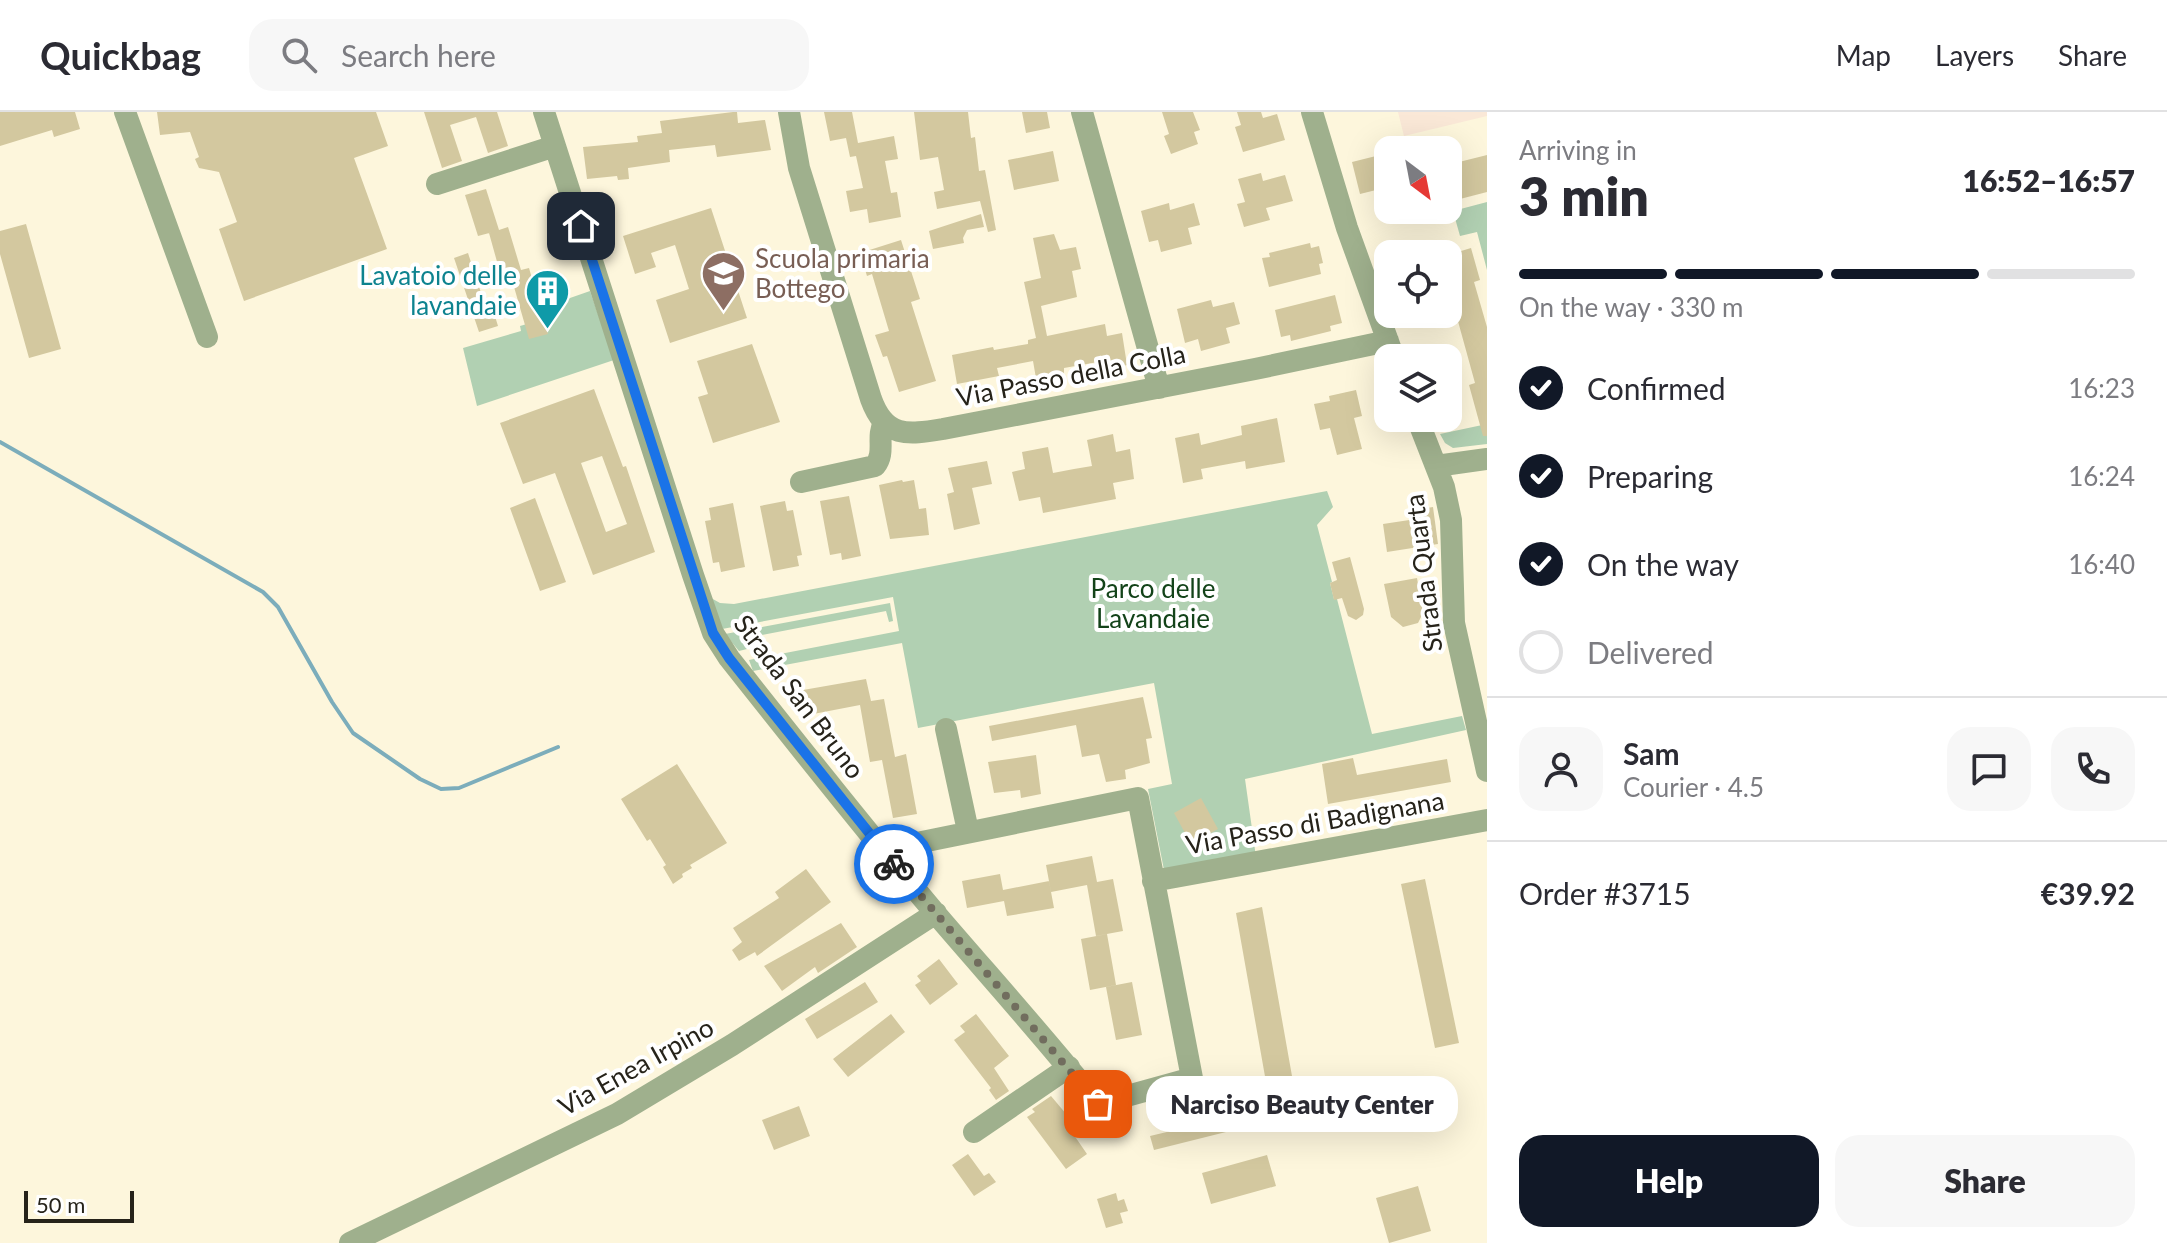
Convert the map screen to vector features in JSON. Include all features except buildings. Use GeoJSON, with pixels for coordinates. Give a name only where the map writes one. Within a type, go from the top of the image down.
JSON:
{"type":"FeatureCollection","features":[{"type":"Feature","properties":{"kind":"street"},"geometry":{"type":"LineString","coordinates":[[125,112],[207,337]]}},
{"type":"Feature","properties":{"kind":"street","name":"Strada San Bruno"},"geometry":{"type":"LineString","coordinates":[[544,112],[713,633],[729,658],[879,846],[1098,1104],[1192,1078],[1153,881]]}},
{"type":"Feature","properties":{"kind":"street"},"geometry":{"type":"LineString","coordinates":[[789,112],[797,160],[819,234],[871,399],[884,423],[880,430],[881,455],[875,466],[801,482]]}},
{"type":"Feature","properties":{"kind":"street"},"geometry":{"type":"LineString","coordinates":[[1082,112],[1159,388]]}},
{"type":"Feature","properties":{"kind":"street"},"geometry":{"type":"LineString","coordinates":[[1312,112],[1349,237],[1389,344]]}},
{"type":"Feature","properties":{"kind":"street"},"geometry":{"type":"LineString","coordinates":[[437,184],[555,146]]}},
{"type":"Feature","properties":{"kind":"street","name":"Via Passo della Colla"},"geometry":{"type":"LineString","coordinates":[[884,423],[901,432],[921,433],[1159,388],[1374,353]]}},
{"type":"Feature","properties":{"kind":"street","name":"Strada Quarta"},"geometry":{"type":"LineString","coordinates":[[1423,432],[1451,520],[1454,623],[1487,771]]}},
{"type":"Feature","properties":{"kind":"street"},"geometry":{"type":"LineString","coordinates":[[1436,466],[1487,459]]}},
{"type":"Feature","properties":{"kind":"street"},"geometry":{"type":"LineString","coordinates":[[946,729],[968,831]]}},
{"type":"Feature","properties":{"kind":"street"},"geometry":{"type":"LineString","coordinates":[[879,846],[912,844],[1138,798],[1153,881]]}},
{"type":"Feature","properties":{"kind":"street","name":"Via Passo di Badignana"},"geometry":{"type":"LineString","coordinates":[[1153,881],[1487,820]]}},
{"type":"Feature","properties":{"kind":"street","name":"Via Enea Irpino"},"geometry":{"type":"LineString","coordinates":[[350,1243],[617,1114],[732,1045],[936,913]]}},
{"type":"Feature","properties":{"kind":"street"},"geometry":{"type":"LineString","coordinates":[[974,1132],[1069,1067]]}},
{"type":"Feature","properties":{"kind":"shaded area"},"geometry":{"type":"Polygon","coordinates":[[[1398,112],[1487,112],[1487,116],[1404,136],[1398,112]]]}},
{"type":"Feature","properties":{"kind":"green space"},"geometry":{"type":"Polygon","coordinates":[[[1487,202],[1487,270],[1477,232],[1460,236],[1457,224],[1462,224],[1462,209],[1487,202]]]}},
{"type":"Feature","properties":{"kind":"green space"},"geometry":{"type":"Polygon","coordinates":[[[590,291],[614,360],[477,406],[463,348],[521,331],[520,326],[551,317],[550,305],[590,291]]]}},
{"type":"Feature","properties":{"kind":"green space"},"geometry":{"type":"Polygon","coordinates":[[[1487,424],[1487,444],[1453,448],[1445,443],[1440,434],[1462,432],[1462,429],[1487,424]]]}},
{"type":"Feature","properties":{"kind":"green space","name":"Parco delle Lavandaie"},"geometry":{"type":"Polygon","coordinates":[[[1327,491],[1333,507],[1317,525],[1372,734],[1462,716],[1466,730],[1245,779],[1256,857],[1165,875],[1148,789],[1172,784],[1154,683],[918,728],[902,643],[753,671],[749,660],[899,631],[893,597],[722,629],[711,598],[720,603],[734,604],[1327,491]]]}},
{"type":"Feature","properties":{"kind":"green space"},"geometry":{"type":"Polygon","coordinates":[[[890,603],[893,621],[889,622],[886,611],[746,638],[747,649],[739,651],[725,634],[890,603]]]}},
{"type":"Feature","properties":{"kind":"waterway"},"geometry":{"type":"LineString","coordinates":[[0,442],[263,592],[278,607],[353,733],[420,779],[441,789],[459,788],[558,747]]}},
{"type":"Feature","properties":{"kind":"way so far"},"geometry":{"type":"LineString","coordinates":[[894,864],[1098,1104]]}},
{"type":"Feature","properties":{"kind":"place","name":"Scuola primaria Bottego"},"geometry":{"type":"Point","coordinates":[724,313]}},
{"type":"Feature","properties":{"kind":"place","name":"Lavatoio delle lavandaie"},"geometry":{"type":"Point","coordinates":[548,330]}},
{"type":"Feature","properties":{"kind":"place","name":"Narciso Beauty Center"},"geometry":{"type":"Point","coordinates":[1098,1104]}},
{"type":"Feature","properties":{"kind":"route"},"geometry":{"type":"LineString","coordinates":[[581,226],[713,633],[833,791],[894,864]]}}]}
